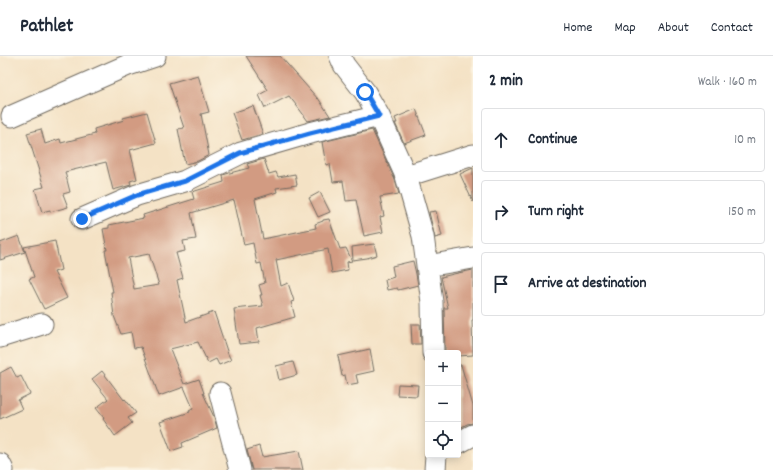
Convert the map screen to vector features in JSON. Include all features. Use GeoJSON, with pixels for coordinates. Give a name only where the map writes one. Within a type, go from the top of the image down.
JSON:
{"type":"FeatureCollection","features":[{"type":"Feature","properties":{"kind":"street"},"geometry":{"type":"LineString","coordinates":[[12,116],[126,60],[155,56]]}},
{"type":"Feature","properties":{"kind":"street"},"geometry":{"type":"LineString","coordinates":[[340,56],[344,65],[365,92],[379,116],[406,176],[423,236],[432,302],[434,350]]}},
{"type":"Feature","properties":{"kind":"street"},"geometry":{"type":"LineString","coordinates":[[82,219],[137,195],[185,181],[240,153],[310,133],[379,116]]}},
{"type":"Feature","properties":{"kind":"street"},"geometry":{"type":"LineString","coordinates":[[406,176],[473,155]]}},
{"type":"Feature","properties":{"kind":"street"},"geometry":{"type":"LineString","coordinates":[[427,266],[473,258]]}},
{"type":"Feature","properties":{"kind":"street"},"geometry":{"type":"LineString","coordinates":[[0,337],[42,324]]}},
{"type":"Feature","properties":{"kind":"street"},"geometry":{"type":"LineString","coordinates":[[220,393],[240,470]]}},
{"type":"Feature","properties":{"kind":"street"},"geometry":{"type":"LineString","coordinates":[[461,441],[473,435]]}},
{"type":"Feature","properties":{"kind":"street"},"geometry":{"type":"LineString","coordinates":[[435,470],[436,458]]}},
{"type":"Feature","properties":{"kind":"street"},"geometry":{"type":"LineString","coordinates":[[0,464],[3,470]]}},
{"type":"Feature","properties":{"kind":"building"},"geometry":{"type":"Polygon","coordinates":[[[246,56],[280,56],[318,98],[330,116],[308,121],[289,96],[265,108],[259,95],[268,90],[246,56]]]}},
{"type":"Feature","properties":{"kind":"building"},"geometry":{"type":"Polygon","coordinates":[[[198,75],[209,112],[201,114],[209,155],[198,161],[185,164],[178,129],[184,128],[169,83],[198,75]]]}},
{"type":"Feature","properties":{"kind":"building"},"geometry":{"type":"Polygon","coordinates":[[[253,106],[263,134],[242,140],[232,113],[253,106]]]}},
{"type":"Feature","properties":{"kind":"building"},"geometry":{"type":"Polygon","coordinates":[[[416,109],[426,135],[404,143],[395,123],[397,123],[395,118],[416,109]]]}},
{"type":"Feature","properties":{"kind":"building"},"geometry":{"type":"Polygon","coordinates":[[[147,112],[156,143],[130,150],[137,179],[130,181],[131,185],[113,190],[106,162],[65,172],[70,192],[63,194],[68,207],[50,212],[50,210],[42,212],[35,189],[44,187],[27,133],[41,129],[45,144],[60,139],[61,143],[95,134],[94,129],[124,120],[123,118],[147,112]]]}},
{"type":"Feature","properties":{"kind":"building"},"geometry":{"type":"Polygon","coordinates":[[[372,130],[395,180],[399,194],[380,197],[384,216],[380,217],[383,232],[364,236],[356,200],[346,201],[343,181],[333,182],[330,164],[326,165],[322,142],[372,130]]]}},
{"type":"Feature","properties":{"kind":"building"},"geometry":{"type":"Polygon","coordinates":[[[264,159],[269,174],[276,172],[278,177],[295,174],[297,185],[276,188],[277,192],[255,199],[263,239],[316,228],[315,224],[329,219],[340,249],[346,248],[352,261],[347,262],[348,270],[332,273],[328,249],[276,260],[281,286],[288,283],[294,301],[291,302],[295,317],[257,328],[259,342],[239,344],[234,309],[263,306],[259,285],[265,283],[261,263],[257,264],[253,243],[244,245],[234,200],[191,213],[196,239],[183,241],[185,251],[176,253],[183,278],[177,280],[186,322],[214,312],[231,360],[219,365],[216,359],[208,363],[198,342],[170,349],[184,384],[199,379],[217,428],[182,443],[183,447],[171,451],[160,422],[190,412],[189,410],[193,408],[184,387],[159,396],[141,347],[134,348],[131,332],[121,334],[114,316],[111,292],[113,292],[105,250],[107,250],[103,229],[109,228],[109,225],[144,218],[143,215],[194,199],[192,192],[224,182],[223,175],[249,168],[247,164],[264,159]],[[149,254],[128,258],[134,289],[159,285],[149,254]]]}},
{"type":"Feature","properties":{"kind":"building"},"geometry":{"type":"Polygon","coordinates":[[[473,168],[473,202],[460,174],[473,168]]]}},
{"type":"Feature","properties":{"kind":"building"},"geometry":{"type":"Polygon","coordinates":[[[320,192],[330,212],[318,217],[309,198],[320,192]]]}},
{"type":"Feature","properties":{"kind":"building"},"geometry":{"type":"Polygon","coordinates":[[[436,211],[442,236],[435,238],[429,212],[436,211]]]}},
{"type":"Feature","properties":{"kind":"building"},"geometry":{"type":"Polygon","coordinates":[[[19,236],[25,252],[0,260],[0,243],[19,236]]]}},
{"type":"Feature","properties":{"kind":"building"},"geometry":{"type":"Polygon","coordinates":[[[55,241],[61,270],[54,272],[67,298],[44,309],[29,279],[34,277],[24,247],[55,241]]]}},
{"type":"Feature","properties":{"kind":"building"},"geometry":{"type":"Polygon","coordinates":[[[374,244],[377,255],[353,260],[352,247],[374,244]]]}},
{"type":"Feature","properties":{"kind":"building"},"geometry":{"type":"Polygon","coordinates":[[[413,261],[418,285],[398,290],[397,288],[387,290],[385,280],[394,277],[392,266],[413,261]]]}},
{"type":"Feature","properties":{"kind":"building"},"geometry":{"type":"Polygon","coordinates":[[[473,270],[473,355],[461,356],[461,350],[445,350],[444,308],[448,308],[441,277],[473,270]]]}},
{"type":"Feature","properties":{"kind":"building"},"geometry":{"type":"Polygon","coordinates":[[[411,324],[420,324],[421,344],[412,344],[411,324]]]}},
{"type":"Feature","properties":{"kind":"building"},"geometry":{"type":"Polygon","coordinates":[[[370,349],[374,371],[356,375],[358,383],[347,385],[345,375],[342,376],[338,356],[370,349]]]}},
{"type":"Feature","properties":{"kind":"building"},"geometry":{"type":"Polygon","coordinates":[[[293,362],[297,375],[279,380],[276,366],[293,362]]]}},
{"type":"Feature","properties":{"kind":"building"},"geometry":{"type":"Polygon","coordinates":[[[461,365],[473,406],[473,423],[461,427],[461,365]]]}},
{"type":"Feature","properties":{"kind":"building"},"geometry":{"type":"Polygon","coordinates":[[[11,367],[17,378],[21,376],[30,394],[18,400],[22,409],[0,419],[0,373],[11,367]]]}},
{"type":"Feature","properties":{"kind":"building"},"geometry":{"type":"Polygon","coordinates":[[[102,371],[136,413],[128,418],[132,423],[115,436],[96,408],[108,399],[92,379],[102,371]]]}},
{"type":"Feature","properties":{"kind":"building"},"geometry":{"type":"Polygon","coordinates":[[[398,384],[418,385],[417,396],[397,395],[398,384]]]}},
{"type":"Feature","properties":{"kind":"building"},"geometry":{"type":"Polygon","coordinates":[[[259,446],[262,457],[299,451],[303,470],[252,470],[247,450],[259,446]]]}},
{"type":"Feature","properties":{"kind":"route"},"geometry":{"type":"LineString","coordinates":[[82,219],[137,195],[185,181],[240,153],[310,133],[379,116],[365,92]]}}]}
